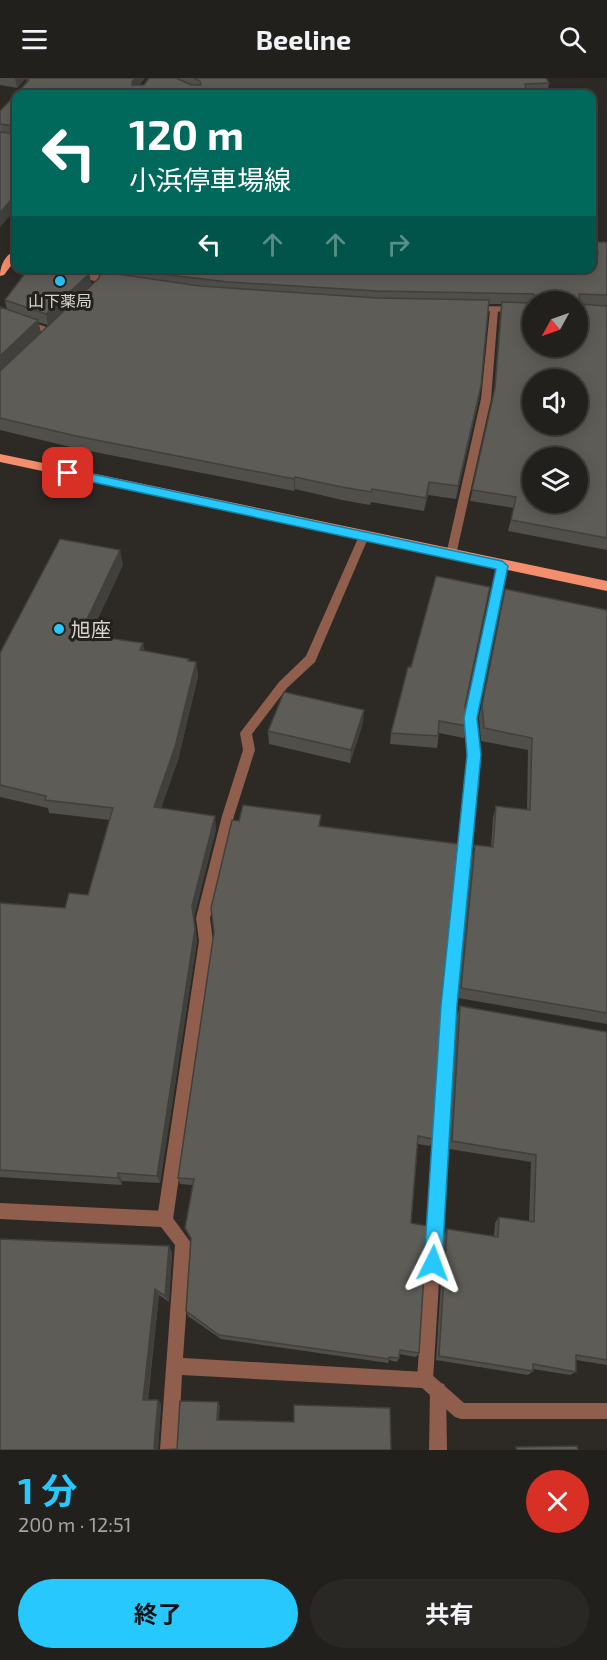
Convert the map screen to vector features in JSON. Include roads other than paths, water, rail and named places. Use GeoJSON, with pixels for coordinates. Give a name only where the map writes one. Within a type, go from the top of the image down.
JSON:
{"type":"FeatureCollection","features":[{"type":"Feature","properties":{"kind":"main road"},"geometry":{"type":"LineString","coordinates":[[0,273],[12,258]]}},
{"type":"Feature","properties":{"kind":"main road"},"geometry":{"type":"LineString","coordinates":[[0,458],[502,566],[607,586]]}},
{"type":"Feature","properties":{"kind":"street"},"geometry":{"type":"LineString","coordinates":[[77,273],[97,283],[120,282]]}},
{"type":"Feature","properties":{"kind":"street"},"geometry":{"type":"LineString","coordinates":[[97,283],[104,273]]}},
{"type":"Feature","properties":{"kind":"street"},"geometry":{"type":"LineString","coordinates":[[459,309],[522,310]]}},
{"type":"Feature","properties":{"kind":"street"},"geometry":{"type":"LineString","coordinates":[[451,555],[486,399],[494,310]]}},
{"type":"Feature","properties":{"kind":"street"},"geometry":{"type":"LineString","coordinates":[[0,314],[49,331]]}},
{"type":"Feature","properties":{"kind":"street"},"geometry":{"type":"LineString","coordinates":[[41,339],[57,324]]}},
{"type":"Feature","properties":{"kind":"street"},"geometry":{"type":"LineString","coordinates":[[169,1450],[183,1243],[165,1219],[206,940],[203,918],[228,816],[249,750],[246,734],[283,685],[311,659],[364,536]]}},
{"type":"Feature","properties":{"kind":"street"},"geometry":{"type":"LineString","coordinates":[[438,1450],[431,1385],[455,1006],[474,755],[471,718],[502,566]]}},
{"type":"Feature","properties":{"kind":"street"},"geometry":{"type":"LineString","coordinates":[[0,1211],[165,1219]]}},
{"type":"Feature","properties":{"kind":"street"},"geometry":{"type":"LineString","coordinates":[[174,1366],[431,1385],[460,1411],[607,1411]]}},
{"type":"Feature","properties":{"kind":"place","name":"山下薬局"},"geometry":{"type":"Point","coordinates":[60,281]}},
{"type":"Feature","properties":{"kind":"place","name":"旭座"},"geometry":{"type":"Point","coordinates":[59,629]}}]}
